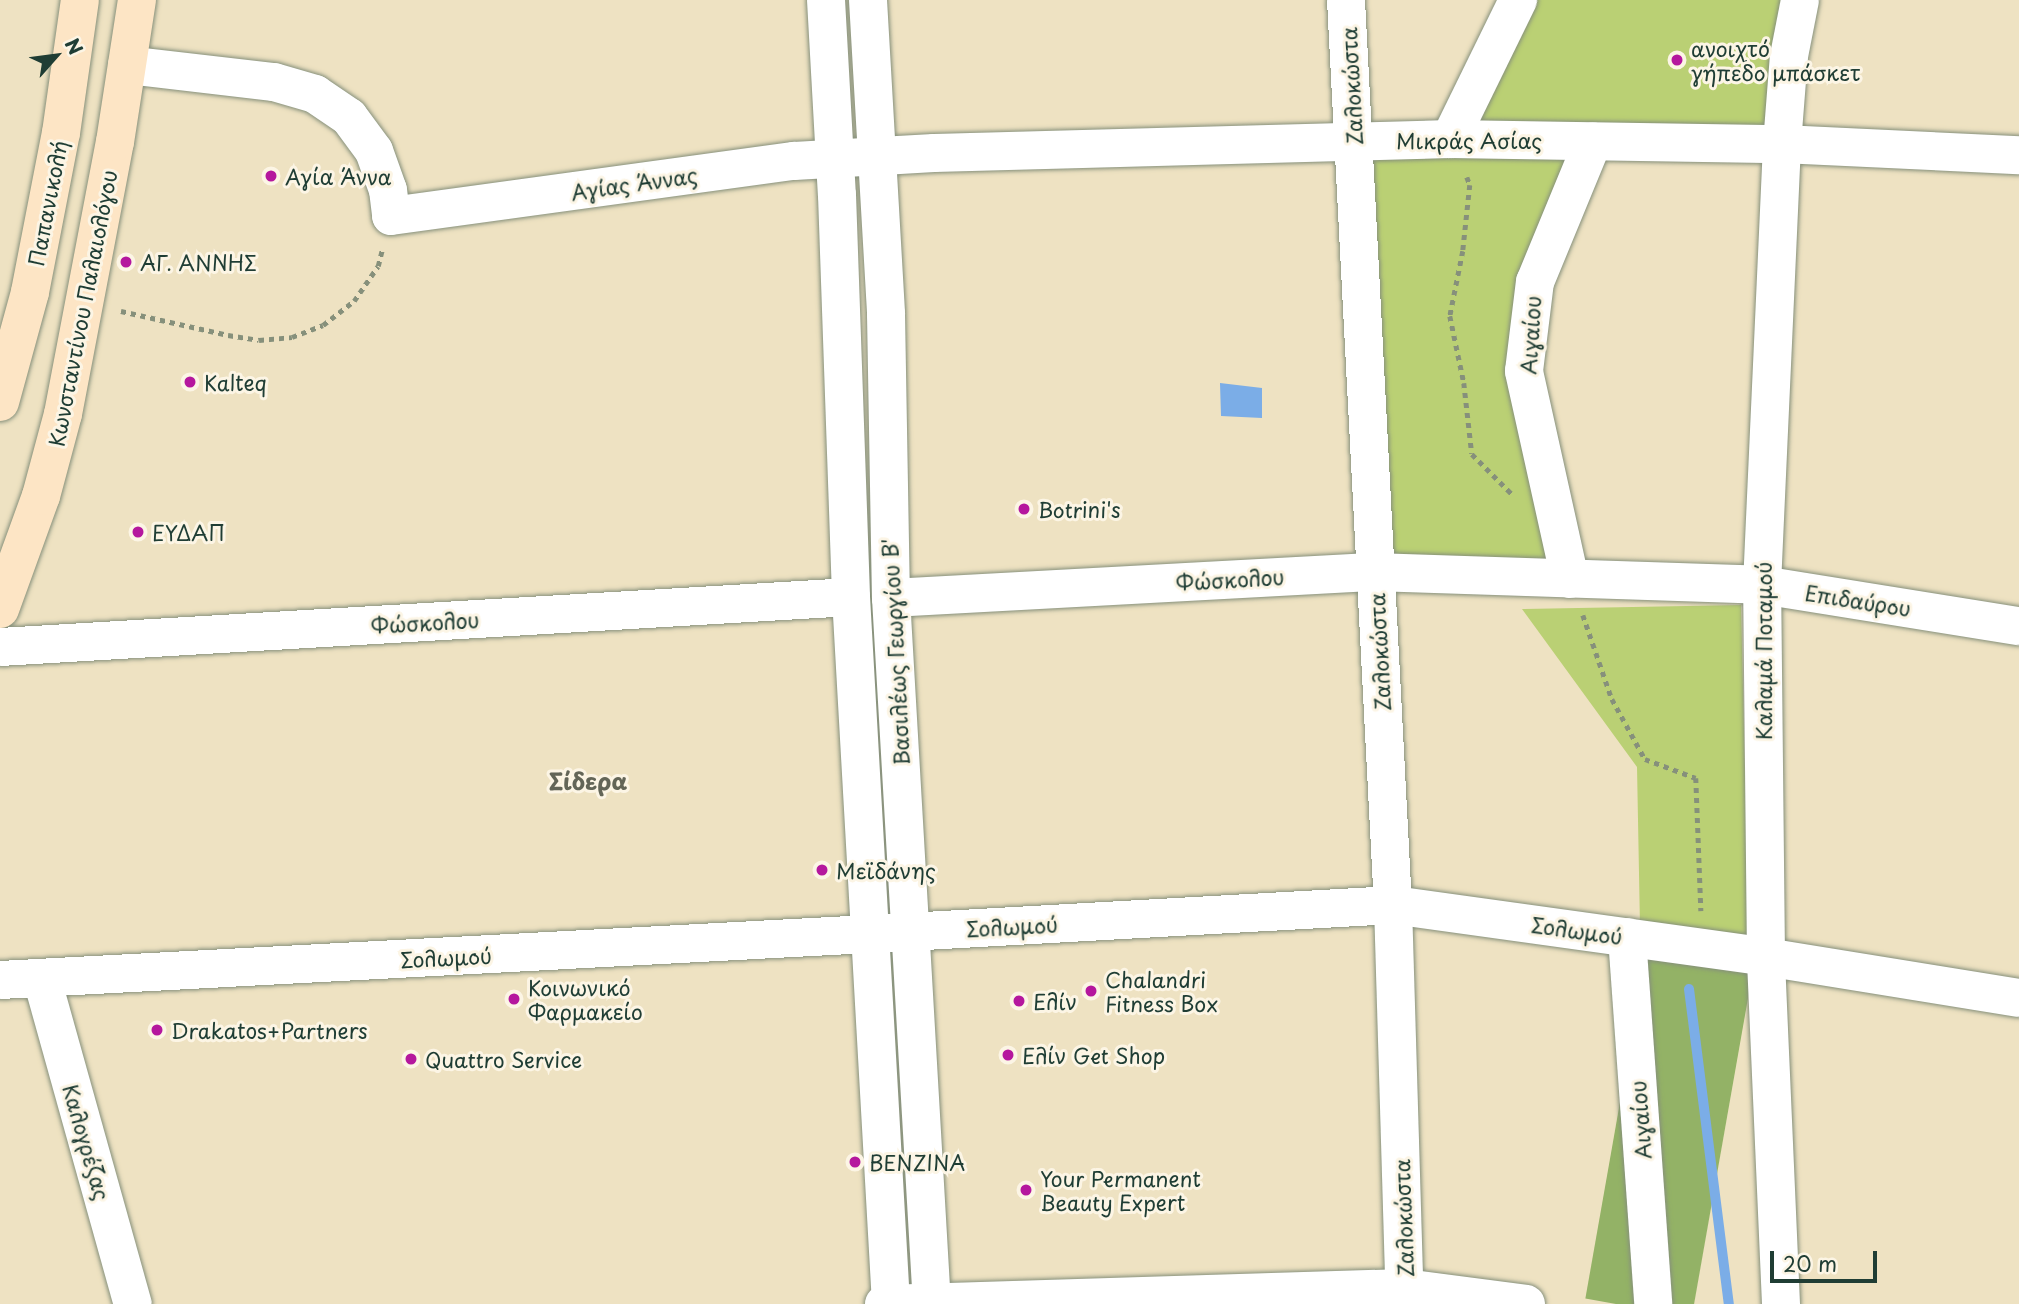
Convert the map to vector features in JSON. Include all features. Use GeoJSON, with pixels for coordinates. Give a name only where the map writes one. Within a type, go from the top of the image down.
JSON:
{"type":"FeatureCollection","features":[{"type":"Feature","properties":{"kind":"main road","name":"Παπανικολή"},"geometry":{"type":"LineString","coordinates":[[0,402],[30,292],[61,133],[80,0]]}},
{"type":"Feature","properties":{"kind":"main road","name":"Κωνσταντίνου Παλαιολόγου"},"geometry":{"type":"LineString","coordinates":[[0,610],[41,496],[63,414],[86,303],[137,0]]}},
{"type":"Feature","properties":{"kind":"street","name":"Βασιλέως Γεωργίου Β'"},"geometry":{"type":"LineString","coordinates":[[825,0],[835,158],[851,597],[891,1304]]}},
{"type":"Feature","properties":{"kind":"street","name":"Βασιλέως Γεωργίου Β'"},"geometry":{"type":"LineString","coordinates":[[868,0],[887,314],[891,598],[932,1303]]}},
{"type":"Feature","properties":{"kind":"street","name":"Ζαλοκώστα"},"geometry":{"type":"LineString","coordinates":[[1346,0],[1393,905],[1405,1296]]}},
{"type":"Feature","properties":{"kind":"street"},"geometry":{"type":"LineString","coordinates":[[1451,139],[1518,0]]}},
{"type":"Feature","properties":{"kind":"street","name":"Καλαμά Ποταμού"},"geometry":{"type":"LineString","coordinates":[[1781,1304],[1766,957],[1762,585],[1782,144],[1790,56],[1800,0]]}},
{"type":"Feature","properties":{"kind":"street"},"geometry":{"type":"LineString","coordinates":[[127,65],[274,82],[315,94],[349,117],[374,151],[388,190],[391,216]]}},
{"type":"Feature","properties":{"kind":"street","name":"Μικράς Ασίας"},"geometry":{"type":"LineString","coordinates":[[877,156],[1451,139],[1782,144],[2019,155]]}},
{"type":"Feature","properties":{"kind":"street","name":"Αιγαίου"},"geometry":{"type":"LineString","coordinates":[[1570,579],[1524,371],[1535,282],[1593,141]]}},
{"type":"Feature","properties":{"kind":"street","name":"Αγίας Άννας"},"geometry":{"type":"LineString","coordinates":[[391,216],[780,163],[877,156]]}},
{"type":"Feature","properties":{"kind":"street","name":"Φώσκολου"},"geometry":{"type":"LineString","coordinates":[[891,598],[1375,572],[1570,579]]}},
{"type":"Feature","properties":{"kind":"street","name":"Επιδαύρου"},"geometry":{"type":"LineString","coordinates":[[1570,579],[1762,585],[2019,626]]}},
{"type":"Feature","properties":{"kind":"street","name":"Φώσκολου"},"geometry":{"type":"LineString","coordinates":[[0,647],[851,597]]}},
{"type":"Feature","properties":{"kind":"street","name":"Σολωμού"},"geometry":{"type":"LineString","coordinates":[[0,980],[1393,905],[1701,947],[2019,998]]}},
{"type":"Feature","properties":{"kind":"street","name":"Αιγαίου"},"geometry":{"type":"LineString","coordinates":[[1627,937],[1653,1304]]}},
{"type":"Feature","properties":{"kind":"street","name":"Καλογρέζας"},"geometry":{"type":"LineString","coordinates":[[41,979],[133,1304]]}},
{"type":"Feature","properties":{"kind":"street"},"geometry":{"type":"LineString","coordinates":[[884,1304],[1405,1296],[1526,1304]]}},
{"type":"Feature","properties":{"kind":"path"},"geometry":{"type":"LineString","coordinates":[[1451,139],[1471,185],[1463,251],[1450,316],[1464,383],[1472,454],[1521,503]]}},
{"type":"Feature","properties":{"kind":"path"},"geometry":{"type":"LineString","coordinates":[[86,303],[228,335],[260,340],[292,337],[323,326],[354,301],[378,266],[391,216]]}},
{"type":"Feature","properties":{"kind":"path"},"geometry":{"type":"LineString","coordinates":[[1570,579],[1612,699],[1645,759],[1696,778],[1701,947]]}},
{"type":"Feature","properties":{"kind":"green space"},"geometry":{"type":"Polygon","coordinates":[[[1535,0],[1786,0],[1770,130],[1476,122],[1535,0]]]}},
{"type":"Feature","properties":{"kind":"green space"},"geometry":{"type":"Polygon","coordinates":[[[1574,153],[1522,371],[1570,579],[1375,572],[1369,154],[1574,153]]]}},
{"type":"Feature","properties":{"kind":"green space"},"geometry":{"type":"Polygon","coordinates":[[[1741,605],[1749,941],[1640,927],[1637,767],[1522,609],[1741,605]]]}},
{"type":"Feature","properties":{"kind":"green space"},"geometry":{"type":"Polygon","coordinates":[[[1647,949],[1753,968],[1694,1304],[1616,1304],[1585,1299],[1647,949]]]}},
{"type":"Feature","properties":{"kind":"water"},"geometry":{"type":"Polygon","coordinates":[[[1220,383],[1262,388],[1262,418],[1221,416],[1220,383]]]}},
{"type":"Feature","properties":{"kind":"waterway"},"geometry":{"type":"LineString","coordinates":[[1689,989],[1729,1304]]}},
{"type":"Feature","properties":{"kind":"place","name":"ανοιχτό γήπεδο μπάσκετ"},"geometry":{"type":"Point","coordinates":[1677,60]}},
{"type":"Feature","properties":{"kind":"place","name":"Αγία Άννα"},"geometry":{"type":"Point","coordinates":[271,176]}},
{"type":"Feature","properties":{"kind":"place","name":"ΑΓ. ΑΝΝΗΣ"},"geometry":{"type":"Point","coordinates":[126,262]}},
{"type":"Feature","properties":{"kind":"place","name":"Kalteq"},"geometry":{"type":"Point","coordinates":[190,382]}},
{"type":"Feature","properties":{"kind":"place","name":"Botrini's"},"geometry":{"type":"Point","coordinates":[1024,509]}},
{"type":"Feature","properties":{"kind":"place","name":"ΕΥΔΑΠ"},"geometry":{"type":"Point","coordinates":[138,532]}},
{"type":"Feature","properties":{"kind":"place","name":"Μεϊδάνης"},"geometry":{"type":"Point","coordinates":[822,870]}},
{"type":"Feature","properties":{"kind":"place","name":"Chalandri Fitness Box"},"geometry":{"type":"Point","coordinates":[1091,991]}},
{"type":"Feature","properties":{"kind":"place","name":"Κοινωνικό Φαρμακείο"},"geometry":{"type":"Point","coordinates":[514,999]}},
{"type":"Feature","properties":{"kind":"place","name":"Ελίν"},"geometry":{"type":"Point","coordinates":[1019,1001]}},
{"type":"Feature","properties":{"kind":"place","name":"Drakatos+Partners"},"geometry":{"type":"Point","coordinates":[157,1030]}},
{"type":"Feature","properties":{"kind":"place","name":"Ελίν Get Shop"},"geometry":{"type":"Point","coordinates":[1008,1055]}},
{"type":"Feature","properties":{"kind":"place","name":"Quattro Service"},"geometry":{"type":"Point","coordinates":[411,1059]}},
{"type":"Feature","properties":{"kind":"place","name":"ΒΕΝΖΙΝΑ"},"geometry":{"type":"Point","coordinates":[855,1162]}},
{"type":"Feature","properties":{"kind":"place","name":"Your Permanent Beauty Expert"},"geometry":{"type":"Point","coordinates":[1026,1190]}},
{"type":"Feature","properties":{"kind":"district","name":"Σίδερα"},"geometry":{"type":"Point","coordinates":[588,781]}}]}
